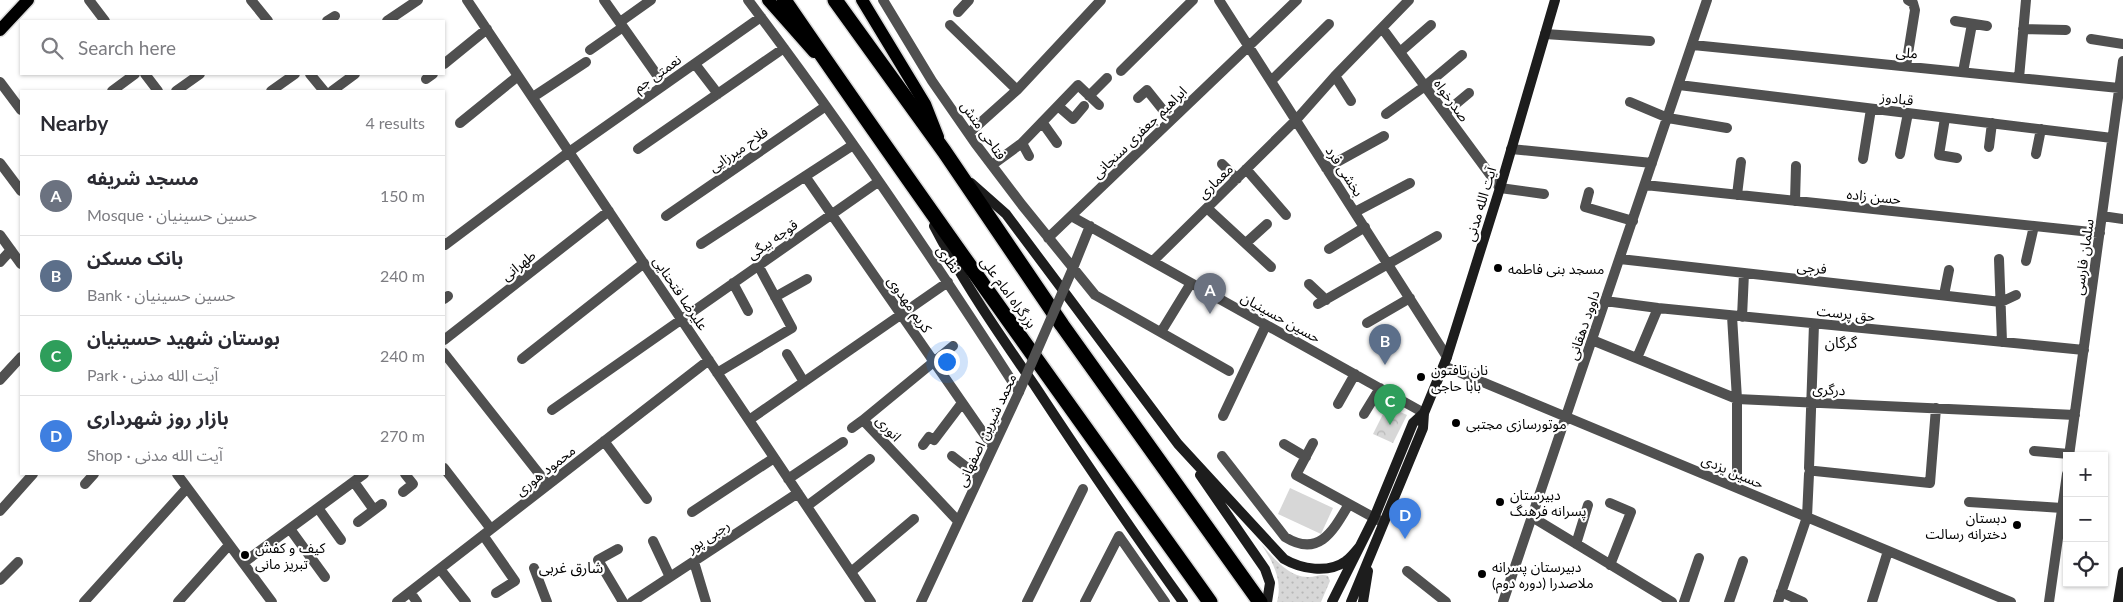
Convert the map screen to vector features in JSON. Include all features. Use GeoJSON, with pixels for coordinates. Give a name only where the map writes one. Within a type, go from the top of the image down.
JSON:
{"type":"FeatureCollection","features":[{"type":"Feature","properties":{"kind":"highway","name":"بزرگراه امام علی"},"geometry":{"type":"LineString","coordinates":[[784,0],[920,198],[1210,602]]}},
{"type":"Feature","properties":{"kind":"highway","name":"بزرگراه امام علی"},"geometry":{"type":"LineString","coordinates":[[835,0],[944,151],[1062,325],[1260,602]]}},
{"type":"Feature","properties":{"kind":"main road"},"geometry":{"type":"LineString","coordinates":[[0,30],[28,0]]}},
{"type":"Feature","properties":{"kind":"main road"},"geometry":{"type":"LineString","coordinates":[[768,0],[780,17],[837,76]]}},
{"type":"Feature","properties":{"kind":"main road"},"geometry":{"type":"LineString","coordinates":[[862,0],[925,104],[944,151]]}},
{"type":"Feature","properties":{"kind":"main road","name":"آیت الله مدنی"},"geometry":{"type":"LineString","coordinates":[[1351,602],[1423,428],[1424,413],[1446,361],[1500,188],[1554,0]]}},
{"type":"Feature","properties":{"kind":"main road"},"geometry":{"type":"LineString","coordinates":[[956,169],[1006,214],[1178,444],[1265,569],[1270,583],[1267,602]]}},
{"type":"Feature","properties":{"kind":"main road"},"geometry":{"type":"LineString","coordinates":[[920,198],[954,265],[1120,514],[1183,602]]}},
{"type":"Feature","properties":{"kind":"main road","name":"آیت الله مدنی"},"geometry":{"type":"LineString","coordinates":[[1332,602],[1374,518],[1413,422],[1424,413]]}},
{"type":"Feature","properties":{"kind":"main road"},"geometry":{"type":"LineString","coordinates":[[1178,444],[1284,560],[1295,566],[1318,569],[1344,562],[1360,546],[1372,551],[1363,602]]}},
{"type":"Feature","properties":{"kind":"main road"},"geometry":{"type":"LineString","coordinates":[[2118,602],[2123,572]]}},
{"type":"Feature","properties":{"kind":"street"},"geometry":{"type":"LineString","coordinates":[[89,0],[104,20]]}},
{"type":"Feature","properties":{"kind":"street"},"geometry":{"type":"LineString","coordinates":[[251,0],[267,20]]}},
{"type":"Feature","properties":{"kind":"street"},"geometry":{"type":"LineString","coordinates":[[388,20],[418,0]]}},
{"type":"Feature","properties":{"kind":"street","name":"علیرضا فتحنایی"},"geometry":{"type":"LineString","coordinates":[[467,0],[871,602]]}},
{"type":"Feature","properties":{"kind":"street"},"geometry":{"type":"LineString","coordinates":[[604,0],[664,85]]}},
{"type":"Feature","properties":{"kind":"street"},"geometry":{"type":"LineString","coordinates":[[590,50],[651,0]]}},
{"type":"Feature","properties":{"kind":"street","name":"نظری"},"geometry":{"type":"LineString","coordinates":[[748,0],[826,106],[948,282],[1019,392]]}},
{"type":"Feature","properties":{"kind":"street","name":"فتاحی منش"},"geometry":{"type":"LineString","coordinates":[[883,0],[932,81],[969,133],[1048,238],[1095,295],[1161,332]]}},
{"type":"Feature","properties":{"kind":"street"},"geometry":{"type":"LineString","coordinates":[[958,12],[969,0]]}},
{"type":"Feature","properties":{"kind":"street"},"geometry":{"type":"LineString","coordinates":[[969,133],[1017,90],[1101,0]]}},
{"type":"Feature","properties":{"kind":"street"},"geometry":{"type":"LineString","coordinates":[[1121,71],[1193,0]]}},
{"type":"Feature","properties":{"kind":"street","name":"بخشی فرد"},"geometry":{"type":"LineString","coordinates":[[1220,0],[1410,298],[1446,361]]}},
{"type":"Feature","properties":{"kind":"street","name":"ابراهیم جعفری سنجانی"},"geometry":{"type":"LineString","coordinates":[[1048,238],[1297,0]]}},
{"type":"Feature","properties":{"kind":"street","name":"معماری"},"geometry":{"type":"LineString","coordinates":[[1153,261],[1296,120],[1335,76],[1409,0]]}},
{"type":"Feature","properties":{"kind":"street","name":"داوود دهقانی"},"geometry":{"type":"LineString","coordinates":[[1504,602],[1708,0]]}},
{"type":"Feature","properties":{"kind":"street"},"geometry":{"type":"LineString","coordinates":[[1906,66],[1915,10],[1913,3],[1908,0]]}},
{"type":"Feature","properties":{"kind":"street"},"geometry":{"type":"LineString","coordinates":[[2020,78],[2026,1]]}},
{"type":"Feature","properties":{"kind":"street","name":"نعمتی جم"},"geometry":{"type":"LineString","coordinates":[[445,245],[569,152],[761,17]]}},
{"type":"Feature","properties":{"kind":"street"},"geometry":{"type":"LineString","coordinates":[[1955,21],[1987,26]]}},
{"type":"Feature","properties":{"kind":"street"},"geometry":{"type":"LineString","coordinates":[[1272,81],[1328,24]]}},
{"type":"Feature","properties":{"kind":"street"},"geometry":{"type":"LineString","coordinates":[[1400,52],[1431,24]]}},
{"type":"Feature","properties":{"kind":"street"},"geometry":{"type":"LineString","coordinates":[[1963,72],[1972,24]]}},
{"type":"Feature","properties":{"kind":"street"},"geometry":{"type":"LineString","coordinates":[[950,25],[1017,90]]}},
{"type":"Feature","properties":{"kind":"street","name":"صدرخواه"},"geometry":{"type":"LineString","coordinates":[[1382,28],[1500,188]]}},
{"type":"Feature","properties":{"kind":"street"},"geometry":{"type":"LineString","coordinates":[[445,63],[486,29]]}},
{"type":"Feature","properties":{"kind":"street"},"geometry":{"type":"LineString","coordinates":[[2024,29],[2066,30]]}},
{"type":"Feature","properties":{"kind":"street"},"geometry":{"type":"LineString","coordinates":[[1545,34],[1650,41]]}},
{"type":"Feature","properties":{"kind":"street"},"geometry":{"type":"LineString","coordinates":[[2091,39],[2123,44]]}},
{"type":"Feature","properties":{"kind":"street","name":"ملی"},"geometry":{"type":"LineString","coordinates":[[1693,45],[2119,88]]}},
{"type":"Feature","properties":{"kind":"street"},"geometry":{"type":"LineString","coordinates":[[638,149],[784,48]]}},
{"type":"Feature","properties":{"kind":"street"},"geometry":{"type":"LineString","coordinates":[[1386,114],[1425,86],[1462,55]]}},
{"type":"Feature","properties":{"kind":"street","name":"سلمان فارسی"},"geometry":{"type":"LineString","coordinates":[[2069,452],[2123,61]]}},
{"type":"Feature","properties":{"kind":"street"},"geometry":{"type":"LineString","coordinates":[[533,98],[586,62]]}},
{"type":"Feature","properties":{"kind":"street"},"geometry":{"type":"LineString","coordinates":[[694,64],[718,94]]}},
{"type":"Feature","properties":{"kind":"street"},"geometry":{"type":"LineString","coordinates":[[113,90],[134,75]]}},
{"type":"Feature","properties":{"kind":"street"},"geometry":{"type":"LineString","coordinates":[[146,75],[157,90]]}},
{"type":"Feature","properties":{"kind":"street"},"geometry":{"type":"LineString","coordinates":[[177,90],[199,75]]}},
{"type":"Feature","properties":{"kind":"street"},"geometry":{"type":"LineString","coordinates":[[272,90],[294,75]]}},
{"type":"Feature","properties":{"kind":"street"},"geometry":{"type":"LineString","coordinates":[[311,75],[323,90]]}},
{"type":"Feature","properties":{"kind":"street"},"geometry":{"type":"LineString","coordinates":[[333,90],[354,75]]}},
{"type":"Feature","properties":{"kind":"street"},"geometry":{"type":"LineString","coordinates":[[460,123],[518,76]]}},
{"type":"Feature","properties":{"kind":"street"},"geometry":{"type":"LineString","coordinates":[[1335,76],[1351,101]]}},
{"type":"Feature","properties":{"kind":"street"},"geometry":{"type":"LineString","coordinates":[[1089,96],[1107,78]]}},
{"type":"Feature","properties":{"kind":"street"},"geometry":{"type":"LineString","coordinates":[[0,82],[20,109]]}},
{"type":"Feature","properties":{"kind":"street"},"geometry":{"type":"LineString","coordinates":[[992,165],[1022,143],[1078,85],[1100,105]]}},
{"type":"Feature","properties":{"kind":"street","name":"قبادوز"},"geometry":{"type":"LineString","coordinates":[[1679,85],[2112,138]]}},
{"type":"Feature","properties":{"kind":"street"},"geometry":{"type":"LineString","coordinates":[[1138,98],[1147,90],[1171,120]]}},
{"type":"Feature","properties":{"kind":"street"},"geometry":{"type":"LineString","coordinates":[[1445,113],[1469,94]]}},
{"type":"Feature","properties":{"kind":"street"},"geometry":{"type":"LineString","coordinates":[[1630,102],[1668,118],[1726,128]]}},
{"type":"Feature","properties":{"kind":"street","name":"فلاح میرزایی"},"geometry":{"type":"LineString","coordinates":[[666,216],[826,106]]}},
{"type":"Feature","properties":{"kind":"street"},"geometry":{"type":"LineString","coordinates":[[1058,106],[1073,119],[1084,106]]}},
{"type":"Feature","properties":{"kind":"street"},"geometry":{"type":"LineString","coordinates":[[1863,158],[1871,109]]}},
{"type":"Feature","properties":{"kind":"street"},"geometry":{"type":"LineString","coordinates":[[1900,154],[1908,114]]}},
{"type":"Feature","properties":{"kind":"street"},"geometry":{"type":"LineString","coordinates":[[1945,118],[1939,155],[1957,158]]}},
{"type":"Feature","properties":{"kind":"street"},"geometry":{"type":"LineString","coordinates":[[1042,122],[1057,143]]}},
{"type":"Feature","properties":{"kind":"street"},"geometry":{"type":"LineString","coordinates":[[1989,147],[1992,124]]}},
{"type":"Feature","properties":{"kind":"street"},"geometry":{"type":"LineString","coordinates":[[2036,154],[2041,129]]}},
{"type":"Feature","properties":{"kind":"street"},"geometry":{"type":"LineString","coordinates":[[1326,168],[1384,136]]}},
{"type":"Feature","properties":{"kind":"street"},"geometry":{"type":"LineString","coordinates":[[1022,143],[1029,156]]}},
{"type":"Feature","properties":{"kind":"street"},"geometry":{"type":"LineString","coordinates":[[701,244],[853,145]]}},
{"type":"Feature","properties":{"kind":"street"},"geometry":{"type":"LineString","coordinates":[[1511,149],[1652,164]]}},
{"type":"Feature","properties":{"kind":"street"},"geometry":{"type":"LineString","coordinates":[[1737,195],[1742,162]]}},
{"type":"Feature","properties":{"kind":"street"},"geometry":{"type":"LineString","coordinates":[[0,163],[20,190]]}},
{"type":"Feature","properties":{"kind":"street"},"geometry":{"type":"LineString","coordinates":[[1222,164],[1237,179]]}},
{"type":"Feature","properties":{"kind":"street"},"geometry":{"type":"LineString","coordinates":[[1795,201],[1796,166]]}},
{"type":"Feature","properties":{"kind":"street"},"geometry":{"type":"LineString","coordinates":[[1246,169],[1286,215]]}},
{"type":"Feature","properties":{"kind":"street","name":"کریم مهدوی"},"geometry":{"type":"LineString","coordinates":[[805,176],[993,447]]}},
{"type":"Feature","properties":{"kind":"street","name":"قوجه بیگی"},"geometry":{"type":"LineString","coordinates":[[552,410],[878,182]]}},
{"type":"Feature","properties":{"kind":"street"},"geometry":{"type":"LineString","coordinates":[[1355,212],[1410,183]]}},
{"type":"Feature","properties":{"kind":"street","name":"حسن زاده"},"geometry":{"type":"LineString","coordinates":[[1645,185],[2100,233]]}},
{"type":"Feature","properties":{"kind":"street"},"geometry":{"type":"LineString","coordinates":[[1500,188],[1544,194]]}},
{"type":"Feature","properties":{"kind":"street"},"geometry":{"type":"LineString","coordinates":[[1589,192],[1585,207],[1633,221]]}},
{"type":"Feature","properties":{"kind":"street"},"geometry":{"type":"LineString","coordinates":[[1207,208],[1271,267]]}},
{"type":"Feature","properties":{"kind":"street","name":"طهرانی"},"geometry":{"type":"LineString","coordinates":[[445,339],[609,211]]}},
{"type":"Feature","properties":{"kind":"street","name":"حسین حسینیان"},"geometry":{"type":"LineString","coordinates":[[1071,216],[1424,413]]}},
{"type":"Feature","properties":{"kind":"street"},"geometry":{"type":"LineString","coordinates":[[2102,216],[2123,219]]}},
{"type":"Feature","properties":{"kind":"street"},"geometry":{"type":"LineString","coordinates":[[1246,243],[1267,224]]}},
{"type":"Feature","properties":{"kind":"street","name":"محمد شیرین اصفهانی"},"geometry":{"type":"LineString","coordinates":[[921,602],[1019,392],[1090,226]]}},
{"type":"Feature","properties":{"kind":"street"},"geometry":{"type":"LineString","coordinates":[[2026,261],[2034,226]]}},
{"type":"Feature","properties":{"kind":"street"},"geometry":{"type":"LineString","coordinates":[[1329,250],[1365,227]]}},
{"type":"Feature","properties":{"kind":"street"},"geometry":{"type":"LineString","coordinates":[[0,235],[20,263]]}},
{"type":"Feature","properties":{"kind":"street"},"geometry":{"type":"LineString","coordinates":[[1309,284],[1322,302],[1437,236]]}},
{"type":"Feature","properties":{"kind":"street"},"geometry":{"type":"LineString","coordinates":[[0,262],[11,250]]}},
{"type":"Feature","properties":{"kind":"street","name":"فرجی"},"geometry":{"type":"LineString","coordinates":[[1620,259],[2001,302]]}},
{"type":"Feature","properties":{"kind":"street"},"geometry":{"type":"LineString","coordinates":[[1999,259],[2002,342]]}},
{"type":"Feature","properties":{"kind":"street"},"geometry":{"type":"LineString","coordinates":[[522,359],[644,263]]}},
{"type":"Feature","properties":{"kind":"street"},"geometry":{"type":"LineString","coordinates":[[717,373],[792,328],[758,265]]}},
{"type":"Feature","properties":{"kind":"street"},"geometry":{"type":"LineString","coordinates":[[1944,295],[1948,270]]}},
{"type":"Feature","properties":{"kind":"street"},"geometry":{"type":"LineString","coordinates":[[1737,474],[1737,316],[1744,273]]}},
{"type":"Feature","properties":{"kind":"street"},"geometry":{"type":"LineString","coordinates":[[775,297],[807,279]]}},
{"type":"Feature","properties":{"kind":"street"},"geometry":{"type":"LineString","coordinates":[[749,420],[948,282]]}},
{"type":"Feature","properties":{"kind":"street"},"geometry":{"type":"LineString","coordinates":[[733,283],[748,311]]}},
{"type":"Feature","properties":{"kind":"street"},"geometry":{"type":"LineString","coordinates":[[1191,283],[1161,332],[1229,371]]}},
{"type":"Feature","properties":{"kind":"street"},"geometry":{"type":"LineString","coordinates":[[2001,302],[2016,295]]}},
{"type":"Feature","properties":{"kind":"street"},"geometry":{"type":"LineString","coordinates":[[1367,323],[1410,298]]}},
{"type":"Feature","properties":{"kind":"street","name":"حق پرست"},"geometry":{"type":"LineString","coordinates":[[1605,301],[1814,324],[2084,350]]}},
{"type":"Feature","properties":{"kind":"street"},"geometry":{"type":"LineString","coordinates":[[1637,358],[1658,308]]}},
{"type":"Feature","properties":{"kind":"street"},"geometry":{"type":"LineString","coordinates":[[1802,602],[1779,597],[1807,517],[1811,471],[1814,324]]}},
{"type":"Feature","properties":{"kind":"street"},"geometry":{"type":"LineString","coordinates":[[1223,416],[1266,325]]}},
{"type":"Feature","properties":{"kind":"street","name":"درگری"},"geometry":{"type":"LineString","coordinates":[[1592,340],[1737,399],[2075,415]]}},
{"type":"Feature","properties":{"kind":"street","name":"انوری"},"geometry":{"type":"LineString","coordinates":[[953,346],[863,420],[958,521]]}},
{"type":"Feature","properties":{"kind":"street"},"geometry":{"type":"LineString","coordinates":[[445,353],[548,485]]}},
{"type":"Feature","properties":{"kind":"street"},"geometry":{"type":"LineString","coordinates":[[787,354],[804,382]]}},
{"type":"Feature","properties":{"kind":"street"},"geometry":{"type":"LineString","coordinates":[[0,380],[20,358]]}},
{"type":"Feature","properties":{"kind":"street","name":"محمود هوری"},"geometry":{"type":"LineString","coordinates":[[397,602],[709,360]]}},
{"type":"Feature","properties":{"kind":"street","name":"حسین یزدی"},"geometry":{"type":"LineString","coordinates":[[1446,361],[1566,417],[2011,602]]}},
{"type":"Feature","properties":{"kind":"street"},"geometry":{"type":"LineString","coordinates":[[1338,404],[1355,374]]}},
{"type":"Feature","properties":{"kind":"street"},"geometry":{"type":"LineString","coordinates":[[1364,414],[1380,388]]}},
{"type":"Feature","properties":{"kind":"street"},"geometry":{"type":"LineString","coordinates":[[923,445],[929,437],[934,440],[962,403]]}},
{"type":"Feature","properties":{"kind":"street"},"geometry":{"type":"LineString","coordinates":[[1811,471],[1930,484],[1936,408]]}},
{"type":"Feature","properties":{"kind":"street"},"geometry":{"type":"LineString","coordinates":[[852,428],[863,420]]}},
{"type":"Feature","properties":{"kind":"street"},"geometry":{"type":"LineString","coordinates":[[604,441],[648,499]]}},
{"type":"Feature","properties":{"kind":"street"},"geometry":{"type":"LineString","coordinates":[[788,479],[843,442]]}},
{"type":"Feature","properties":{"kind":"street"},"geometry":{"type":"LineString","coordinates":[[1314,443],[1296,474],[1384,523]]}},
{"type":"Feature","properties":{"kind":"street"},"geometry":{"type":"LineString","coordinates":[[1284,444],[1306,457]]}},
{"type":"Feature","properties":{"kind":"street"},"geometry":{"type":"LineString","coordinates":[[2034,451],[2063,454]]}},
{"type":"Feature","properties":{"kind":"street"},"geometry":{"type":"LineString","coordinates":[[952,456],[979,477]]}},
{"type":"Feature","properties":{"kind":"street"},"geometry":{"type":"LineString","coordinates":[[1222,456],[1285,537],[1294,542],[1304,545],[1323,540],[1335,528],[1349,504]]}},
{"type":"Feature","properties":{"kind":"street"},"geometry":{"type":"LineString","coordinates":[[692,512],[774,458]]}},
{"type":"Feature","properties":{"kind":"street"},"geometry":{"type":"LineString","coordinates":[[807,506],[870,460]]}},
{"type":"Feature","properties":{"kind":"street"},"geometry":{"type":"LineString","coordinates":[[445,469],[487,532],[515,581],[496,593]]}},
{"type":"Feature","properties":{"kind":"street"},"geometry":{"type":"LineString","coordinates":[[0,511],[32,475]]}},
{"type":"Feature","properties":{"kind":"street"},"geometry":{"type":"LineString","coordinates":[[85,484],[93,475]]}},
{"type":"Feature","properties":{"kind":"street"},"geometry":{"type":"LineString","coordinates":[[178,475],[272,602]]}},
{"type":"Feature","properties":{"kind":"street"},"geometry":{"type":"LineString","coordinates":[[243,563],[363,475]]}},
{"type":"Feature","properties":{"kind":"street"},"geometry":{"type":"LineString","coordinates":[[403,492],[413,484],[406,475]]}},
{"type":"Feature","properties":{"kind":"street"},"geometry":{"type":"LineString","coordinates":[[354,482],[378,507],[358,522]]}},
{"type":"Feature","properties":{"kind":"street"},"geometry":{"type":"LineString","coordinates":[[84,602],[187,488]]}},
{"type":"Feature","properties":{"kind":"street"},"geometry":{"type":"LineString","coordinates":[[1028,602],[1083,489]]}},
{"type":"Feature","properties":{"kind":"street","name":"رجبی پور"},"geometry":{"type":"LineString","coordinates":[[632,602],[798,493]]}},
{"type":"Feature","properties":{"kind":"street"},"geometry":{"type":"LineString","coordinates":[[2049,602],[2064,497]]}},
{"type":"Feature","properties":{"kind":"street"},"geometry":{"type":"LineString","coordinates":[[1970,502],[2062,508]]}},
{"type":"Feature","properties":{"kind":"street"},"geometry":{"type":"LineString","coordinates":[[1610,503],[1631,512],[1610,564]]}},
{"type":"Feature","properties":{"kind":"street"},"geometry":{"type":"LineString","coordinates":[[1576,544],[1588,505]]}},
{"type":"Feature","properties":{"kind":"street"},"geometry":{"type":"LineString","coordinates":[[318,508],[341,540]]}},
{"type":"Feature","properties":{"kind":"street"},"geometry":{"type":"LineString","coordinates":[[1532,518],[1672,602]]}},
{"type":"Feature","properties":{"kind":"street"},"geometry":{"type":"LineString","coordinates":[[851,572],[914,519]]}},
{"type":"Feature","properties":{"kind":"street"},"geometry":{"type":"LineString","coordinates":[[290,528],[325,577]]}},
{"type":"Feature","properties":{"kind":"street"},"geometry":{"type":"LineString","coordinates":[[1085,602],[1119,536],[1166,602]]}},
{"type":"Feature","properties":{"kind":"street"},"geometry":{"type":"LineString","coordinates":[[653,541],[670,577]]}},
{"type":"Feature","properties":{"kind":"street"},"geometry":{"type":"LineString","coordinates":[[178,602],[230,545]]}},
{"type":"Feature","properties":{"kind":"street"},"geometry":{"type":"LineString","coordinates":[[618,549],[598,560],[623,602]]}},
{"type":"Feature","properties":{"kind":"street"},"geometry":{"type":"LineString","coordinates":[[1872,602],[1888,551]]}},
{"type":"Feature","properties":{"kind":"street"},"geometry":{"type":"LineString","coordinates":[[1684,602],[1700,558]]}},
{"type":"Feature","properties":{"kind":"street"},"geometry":{"type":"LineString","coordinates":[[1729,602],[1743,561]]}},
{"type":"Feature","properties":{"kind":"street"},"geometry":{"type":"LineString","coordinates":[[0,580],[18,562]]}},
{"type":"Feature","properties":{"kind":"street"},"geometry":{"type":"LineString","coordinates":[[694,562],[706,602]]}},
{"type":"Feature","properties":{"kind":"street"},"geometry":{"type":"LineString","coordinates":[[534,568],[547,602]]}},
{"type":"Feature","properties":{"kind":"street"},"geometry":{"type":"LineString","coordinates":[[440,569],[466,602]]}},
{"type":"Feature","properties":{"kind":"street"},"geometry":{"type":"LineString","coordinates":[[1406,571],[1446,602]]}},
{"type":"Feature","properties":{"kind":"street"},"geometry":{"type":"LineString","coordinates":[[410,592],[417,602]]}},
{"type":"Feature","properties":{"kind":"green space"},"geometry":{"type":"Polygon","coordinates":[[[1387,406],[1407,415],[1393,443],[1373,434],[1387,406]]]}},
{"type":"Feature","properties":{"kind":"green space"},"geometry":{"type":"Polygon","coordinates":[[[1290,488],[1333,508],[1321,534],[1278,514],[1290,488]]]}},
{"type":"Feature","properties":{"kind":"green space"},"geometry":{"type":"Polygon","coordinates":[[[1261,544],[1282,566],[1295,574],[1309,577],[1328,576],[1330,581],[1321,602],[1277,602],[1279,594],[1278,579],[1261,544]]]}},
{"type":"Feature","properties":{"kind":"place","name":"مسجد بنی فاطمه"},"geometry":{"type":"Point","coordinates":[1498,268]}},
{"type":"Feature","properties":{"kind":"place","name":"مسجد شریفه"},"geometry":{"type":"Point","coordinates":[1210,314]}},
{"type":"Feature","properties":{"kind":"place","name":"بانک مسکن"},"geometry":{"type":"Point","coordinates":[1385,365]}},
{"type":"Feature","properties":{"kind":"place","name":"نان تافتون بابا حاجی"},"geometry":{"type":"Point","coordinates":[1421,377]}},
{"type":"Feature","properties":{"kind":"place","name":"موتورسازی مجتبی"},"geometry":{"type":"Point","coordinates":[1456,423]}},
{"type":"Feature","properties":{"kind":"place","name":"بوستان شهید حسینیان"},"geometry":{"type":"Point","coordinates":[1390,425]}},
{"type":"Feature","properties":{"kind":"place","name":"دبیرستان پسرانه فرهنگ"},"geometry":{"type":"Point","coordinates":[1500,502]}},
{"type":"Feature","properties":{"kind":"place","name":"دبستان دخترانه رسالت"},"geometry":{"type":"Point","coordinates":[2017,525]}},
{"type":"Feature","properties":{"kind":"place","name":"بازار روز شهرداری"},"geometry":{"type":"Point","coordinates":[1405,539]}},
{"type":"Feature","properties":{"kind":"place","name":"کیف و کفش تبریز مانی"},"geometry":{"type":"Point","coordinates":[245,555]}},
{"type":"Feature","properties":{"kind":"place","name":"دبيرستان پسرانه ملاصدرا (دوره دوم)"},"geometry":{"type":"Point","coordinates":[1482,574]}},
{"type":"Feature","properties":{"kind":"district","name":"گرگان"},"geometry":{"type":"Point","coordinates":[1841,342]}},
{"type":"Feature","properties":{"kind":"district","name":"شارق غربی"},"geometry":{"type":"Point","coordinates":[571,567]}}]}
